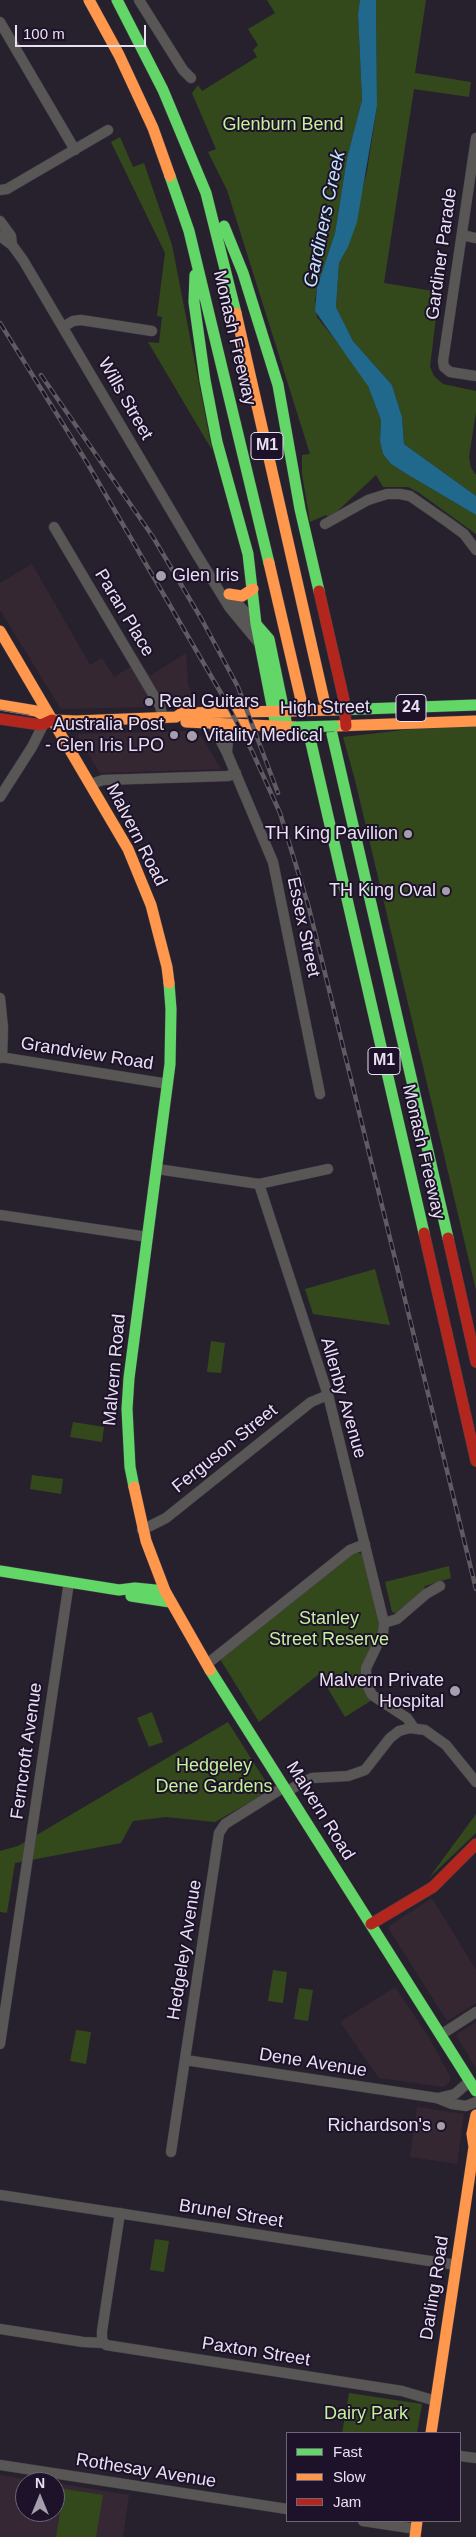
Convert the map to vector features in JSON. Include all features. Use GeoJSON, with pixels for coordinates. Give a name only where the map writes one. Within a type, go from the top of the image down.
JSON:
{"type":"FeatureCollection","features":[{"type":"Feature","properties":{"kind":"main road","name":"Monash Freeway"},"geometry":{"type":"LineString","coordinates":[[89,0],[123,63],[153,128],[179,199],[198,259],[301,700]]}},
{"type":"Feature","properties":{"kind":"main road","name":"Monash Freeway"},"geometry":{"type":"LineString","coordinates":[[117,0],[163,90],[206,193],[233,297],[324,700]]}},
{"type":"Feature","properties":{"kind":"main road"},"geometry":{"type":"LineString","coordinates":[[206,193],[231,240],[278,385],[300,509],[344,726]]}},
{"type":"Feature","properties":{"kind":"main road"},"geometry":{"type":"LineString","coordinates":[[198,259],[194,302],[205,380],[217,442],[248,554],[256,624]]}},
{"type":"Feature","properties":{"kind":"main road"},"geometry":{"type":"LineString","coordinates":[[229,594],[242,596],[252,589]]}},
{"type":"Feature","properties":{"kind":"main road","name":"Wills Street"},"geometry":{"type":"LineString","coordinates":[[256,624],[273,711],[286,726]]}},
{"type":"Feature","properties":{"kind":"main road","name":"Wills Street"},"geometry":{"type":"LineString","coordinates":[[256,624],[269,639],[289,711],[286,726]]}},
{"type":"Feature","properties":{"kind":"main road","name":"Malvern Road"},"geometry":{"type":"LineString","coordinates":[[0,631],[48,722],[91,784],[138,869],[158,927],[167,968],[171,1009],[168,1084],[127,1409],[130,1467],[142,1530],[164,1591],[170,1602],[207,1664],[442,2034],[476,2091]]}},
{"type":"Feature","properties":{"kind":"main road","name":"High Street"},"geometry":{"type":"LineString","coordinates":[[0,705],[36,711],[48,722]]}},
{"type":"Feature","properties":{"kind":"main road","name":"High Street"},"geometry":{"type":"LineString","coordinates":[[0,719],[48,722],[163,718],[176,717],[182,712],[342,710],[476,705]]}},
{"type":"Feature","properties":{"kind":"main road","name":"High Street"},"geometry":{"type":"LineString","coordinates":[[176,717],[183,722],[286,726],[344,726],[476,721]]}},
{"type":"Feature","properties":{"kind":"main road","name":"Monash Freeway"},"geometry":{"type":"LineString","coordinates":[[309,734],[476,1461]]}},
{"type":"Feature","properties":{"kind":"main road","name":"Monash Freeway"},"geometry":{"type":"LineString","coordinates":[[332,734],[476,1362]]}},
{"type":"Feature","properties":{"kind":"main road"},"geometry":{"type":"LineString","coordinates":[[0,1571],[119,1590],[134,1597],[170,1602]]}},
{"type":"Feature","properties":{"kind":"main road"},"geometry":{"type":"LineString","coordinates":[[119,1590],[135,1588],[164,1591]]}},
{"type":"Feature","properties":{"kind":"main road"},"geometry":{"type":"LineString","coordinates":[[371,1924],[432,1887],[476,1844]]}},
{"type":"Feature","properties":{"kind":"main road","name":"Darling Road"},"geometry":{"type":"LineString","coordinates":[[431,2432],[475,2147],[472,2134],[475,2117]]}},
{"type":"Feature","properties":{"kind":"street"},"geometry":{"type":"LineString","coordinates":[[139,0],[183,70],[191,78]]}},
{"type":"Feature","properties":{"kind":"street"},"geometry":{"type":"LineString","coordinates":[[0,22],[75,150]]}},
{"type":"Feature","properties":{"kind":"street"},"geometry":{"type":"LineString","coordinates":[[2,192],[108,130]]}},
{"type":"Feature","properties":{"kind":"street","name":"Gardiner Parade"},"geometry":{"type":"LineString","coordinates":[[476,138],[443,357],[444,367],[450,372],[476,376]]}},
{"type":"Feature","properties":{"kind":"street","name":"Wills Street"},"geometry":{"type":"LineString","coordinates":[[0,221],[11,236],[12,245]]}},
{"type":"Feature","properties":{"kind":"street","name":"Wills Street"},"geometry":{"type":"LineString","coordinates":[[0,236],[12,245],[230,607],[258,642]]}},
{"type":"Feature","properties":{"kind":"street"},"geometry":{"type":"LineString","coordinates":[[462,236],[476,238]]}},
{"type":"Feature","properties":{"kind":"street"},"geometry":{"type":"LineString","coordinates":[[63,327],[73,321],[81,320],[152,331]]}},
{"type":"Feature","properties":{"kind":"street"},"geometry":{"type":"LineString","coordinates":[[325,524],[368,500],[387,494],[400,494],[410,496],[464,534],[476,550]]}},
{"type":"Feature","properties":{"kind":"street","name":"Paran Place"},"geometry":{"type":"LineString","coordinates":[[54,527],[160,706],[163,718]]}},
{"type":"Feature","properties":{"kind":"street","name":"Wills Street"},"geometry":{"type":"LineString","coordinates":[[208,570],[256,624]]}},
{"type":"Feature","properties":{"kind":"street"},"geometry":{"type":"LineString","coordinates":[[0,797],[48,722]]}},
{"type":"Feature","properties":{"kind":"street","name":"Essex Street"},"geometry":{"type":"LineString","coordinates":[[210,722],[228,753],[273,862],[320,1094]]}},
{"type":"Feature","properties":{"kind":"street"},"geometry":{"type":"LineString","coordinates":[[228,753],[228,738],[238,724]]}},
{"type":"Feature","properties":{"kind":"street"},"geometry":{"type":"LineString","coordinates":[[91,784],[103,780],[228,776],[236,773]]}},
{"type":"Feature","properties":{"kind":"street"},"geometry":{"type":"LineString","coordinates":[[0,998],[3,1028],[1,1058]]}},
{"type":"Feature","properties":{"kind":"street","name":"Grandview Road"},"geometry":{"type":"LineString","coordinates":[[1,1058],[168,1084]]}},
{"type":"Feature","properties":{"kind":"street"},"geometry":{"type":"LineString","coordinates":[[157,1169],[259,1184],[328,1169]]}},
{"type":"Feature","properties":{"kind":"street","name":"Allenby Avenue"},"geometry":{"type":"LineString","coordinates":[[259,1184],[328,1394],[384,1623]]}},
{"type":"Feature","properties":{"kind":"street"},"geometry":{"type":"LineString","coordinates":[[0,1215],[148,1237]]}},
{"type":"Feature","properties":{"kind":"street","name":"Ferguson Street"},"geometry":{"type":"LineString","coordinates":[[142,1530],[159,1523],[311,1402],[328,1394]]}},
{"type":"Feature","properties":{"kind":"street"},"geometry":{"type":"LineString","coordinates":[[207,1664],[350,1550],[365,1544]]}},
{"type":"Feature","properties":{"kind":"street","name":"Ferncroft Avenue"},"geometry":{"type":"LineString","coordinates":[[0,2044],[69,1582]]}},
{"type":"Feature","properties":{"kind":"street"},"geometry":{"type":"LineString","coordinates":[[414,1728],[407,1718],[372,1695],[366,1682],[366,1668],[383,1633],[384,1623],[397,1619],[426,1594],[440,1586]]}},
{"type":"Feature","properties":{"kind":"street"},"geometry":{"type":"LineString","coordinates":[[402,1716],[399,1721],[399,1731],[414,1728],[427,1732],[446,1745],[476,1782]]}},
{"type":"Feature","properties":{"kind":"street","name":"Hedgeley Avenue"},"geometry":{"type":"LineString","coordinates":[[171,2152],[220,1830],[225,1824],[286,1789],[312,1778],[348,1776],[364,1770],[390,1738],[399,1731]]}},
{"type":"Feature","properties":{"kind":"street"},"geometry":{"type":"LineString","coordinates":[[442,2034],[476,2012]]}},
{"type":"Feature","properties":{"kind":"street","name":"Dene Avenue"},"geometry":{"type":"LineString","coordinates":[[185,2060],[437,2098],[466,2106],[476,2102]]}},
{"type":"Feature","properties":{"kind":"street","name":"Dene Avenue"},"geometry":{"type":"LineString","coordinates":[[437,2098],[453,2096],[470,2081]]}},
{"type":"Feature","properties":{"kind":"street","name":"Brunel Street"},"geometry":{"type":"LineString","coordinates":[[0,2194],[456,2265]]}},
{"type":"Feature","properties":{"kind":"street"},"geometry":{"type":"LineString","coordinates":[[103,2340],[120,2213]]}},
{"type":"Feature","properties":{"kind":"street","name":"Paxton Street"},"geometry":{"type":"LineString","coordinates":[[0,2329],[73,2340],[103,2340],[112,2347],[436,2397]]}},
{"type":"Feature","properties":{"kind":"street"},"geometry":{"type":"LineString","coordinates":[[461,2456],[476,2458]]}},
{"type":"Feature","properties":{"kind":"street","name":"Rothesay Avenue"},"geometry":{"type":"LineString","coordinates":[[0,2465],[286,2509]]}},
{"type":"Feature","properties":{"kind":"street"},"geometry":{"type":"LineString","coordinates":[[370,2522],[416,2529]]}},
{"type":"Feature","properties":{"kind":"shaded area"},"geometry":{"type":"Polygon","coordinates":[[[32,564],[90,665],[102,658],[114,677],[140,661],[150,676],[186,653],[188,685],[198,706],[61,709],[0,610],[0,583],[32,564]]]}},
{"type":"Feature","properties":{"kind":"shaded area"},"geometry":{"type":"Polygon","coordinates":[[[184,731],[201,736],[221,769],[100,773],[78,737],[79,734],[184,731]]]}},
{"type":"Feature","properties":{"kind":"shaded area"},"geometry":{"type":"Polygon","coordinates":[[[432,1898],[476,1970],[476,2003],[447,2021],[389,1929],[389,1926],[432,1898]]]}},
{"type":"Feature","properties":{"kind":"shaded area"},"geometry":{"type":"Polygon","coordinates":[[[395,1987],[428,2036],[450,2076],[450,2081],[444,2087],[379,2078],[340,2022],[395,1987]]]}},
{"type":"Feature","properties":{"kind":"shaded area"},"geometry":{"type":"Polygon","coordinates":[[[476,2022],[476,2068],[456,2035],[476,2022]]]}},
{"type":"Feature","properties":{"kind":"shaded area"},"geometry":{"type":"Polygon","coordinates":[[[417,2107],[464,2114],[457,2164],[410,2157],[417,2107]]]}},
{"type":"Feature","properties":{"kind":"shaded area"},"geometry":{"type":"Polygon","coordinates":[[[0,2475],[15,2477],[15,2522],[65,2522],[65,2485],[129,2495],[123,2537],[0,2537],[0,2475]]]}},
{"type":"Feature","properties":{"kind":"green space","name":"Glenburn Bend"},"geometry":{"type":"Polygon","coordinates":[[[267,0],[360,0],[358,14],[362,100],[347,158],[335,233],[317,287],[315,300],[317,317],[364,376],[381,420],[380,441],[383,454],[391,464],[476,515],[476,534],[418,492],[408,487],[383,487],[376,475],[330,518],[326,515],[310,522],[302,474],[302,455],[310,454],[227,190],[208,152],[216,149],[192,93],[198,85],[202,91],[257,57],[253,50],[258,45],[248,29],[275,13],[267,0]]]}},
{"type":"Feature","properties":{"kind":"green space"},"geometry":{"type":"Polygon","coordinates":[[[376,0],[426,0],[415,73],[471,82],[469,97],[414,89],[384,283],[439,292],[430,367],[434,376],[443,384],[476,391],[476,412],[469,457],[471,468],[476,475],[476,496],[404,444],[402,417],[392,385],[353,341],[336,307],[339,263],[348,247],[367,171],[377,106],[376,0]]]}},
{"type":"Feature","properties":{"kind":"green space"},"geometry":{"type":"Polygon","coordinates":[[[120,137],[133,167],[144,163],[172,245],[212,450],[148,342],[159,343],[162,317],[157,316],[165,253],[111,142],[120,137]]]}},
{"type":"Feature","properties":{"kind":"green space"},"geometry":{"type":"Polygon","coordinates":[[[476,726],[476,1290],[355,780],[343,737],[421,728],[476,726]]]}},
{"type":"Feature","properties":{"kind":"green space"},"geometry":{"type":"Polygon","coordinates":[[[375,1269],[390,1325],[313,1314],[305,1289],[375,1269]]]}},
{"type":"Feature","properties":{"kind":"green space"},"geometry":{"type":"Polygon","coordinates":[[[211,1341],[225,1343],[221,1373],[207,1372],[211,1341]]]}},
{"type":"Feature","properties":{"kind":"green space"},"geometry":{"type":"Polygon","coordinates":[[[73,1422],[104,1427],[102,1442],[70,1437],[73,1422]]]}},
{"type":"Feature","properties":{"kind":"green space"},"geometry":{"type":"Polygon","coordinates":[[[32,1475],[63,1479],[61,1494],[30,1489],[32,1475]]]}},
{"type":"Feature","properties":{"kind":"green space","name":"Stanley Street Reserve"},"geometry":{"type":"Polygon","coordinates":[[[358,1552],[363,1555],[380,1629],[369,1650],[372,1700],[345,1717],[319,1674],[259,1722],[220,1659],[350,1555],[358,1552]]]}},
{"type":"Feature","properties":{"kind":"green space"},"geometry":{"type":"Polygon","coordinates":[[[449,1566],[451,1578],[425,1586],[424,1590],[396,1613],[392,1612],[385,1582],[449,1566]]]}},
{"type":"Feature","properties":{"kind":"green space"},"geometry":{"type":"Polygon","coordinates":[[[152,1712],[163,1742],[149,1747],[137,1718],[152,1712]]]}},
{"type":"Feature","properties":{"kind":"green space","name":"Hedgeley Dene Gardens"},"geometry":{"type":"Polygon","coordinates":[[[228,1722],[271,1790],[215,1822],[166,1817],[133,1821],[121,1843],[15,1863],[7,1913],[0,1912],[0,1851],[18,1846],[228,1722]]]}},
{"type":"Feature","properties":{"kind":"green space"},"geometry":{"type":"Polygon","coordinates":[[[476,1814],[476,1833],[429,1878],[476,1814]]]}},
{"type":"Feature","properties":{"kind":"green space"},"geometry":{"type":"Polygon","coordinates":[[[273,1970],[287,1972],[283,2003],[268,2001],[273,1970]]]}},
{"type":"Feature","properties":{"kind":"green space"},"geometry":{"type":"Polygon","coordinates":[[[299,1988],[313,1990],[308,2021],[294,2019],[299,1988]]]}},
{"type":"Feature","properties":{"kind":"green space"},"geometry":{"type":"Polygon","coordinates":[[[76,2030],[91,2032],[86,2064],[70,2061],[76,2030]]]}},
{"type":"Feature","properties":{"kind":"green space"},"geometry":{"type":"Polygon","coordinates":[[[155,2239],[169,2241],[164,2272],[150,2270],[155,2239]]]}},
{"type":"Feature","properties":{"kind":"green space","name":"Dairy Park"},"geometry":{"type":"Polygon","coordinates":[[[349,2393],[422,2404],[417,2432],[342,2432],[349,2393]]]}},
{"type":"Feature","properties":{"kind":"green space"},"geometry":{"type":"Polygon","coordinates":[[[65,2489],[103,2495],[96,2537],[56,2537],[58,2522],[65,2522],[65,2489]]]}},
{"type":"Feature","properties":{"kind":"water"},"geometry":{"type":"Polygon","coordinates":[[[360,0],[376,0],[377,106],[357,222],[348,247],[339,263],[336,307],[353,341],[392,385],[402,417],[404,444],[476,496],[476,515],[391,464],[383,454],[380,441],[381,420],[368,386],[315,311],[317,287],[335,233],[347,158],[362,100],[358,14],[360,0]]]}},
{"type":"Feature","properties":{"kind":"tram line"},"geometry":{"type":"LineString","coordinates":[[0,710],[29,715]]}},
{"type":"Feature","properties":{"kind":"railway"},"geometry":{"type":"LineString","coordinates":[[0,323],[86,461],[225,700],[252,751],[280,813],[309,908],[476,1589]]}},
{"type":"Feature","properties":{"kind":"railway"},"geometry":{"type":"LineString","coordinates":[[41,375],[153,537],[202,620],[238,687],[278,793]]}},
{"type":"Feature","properties":{"kind":"traffic: fast"},"geometry":{"type":"LineString","coordinates":[[117,0],[163,90],[206,193],[236,313]]}},
{"type":"Feature","properties":{"kind":"traffic: fast"},"geometry":{"type":"LineString","coordinates":[[170,176],[189,231],[269,563]]}},
{"type":"Feature","properties":{"kind":"traffic: fast"},"geometry":{"type":"LineString","coordinates":[[224,226],[243,273],[278,385],[300,509],[319,591]]}},
{"type":"Feature","properties":{"kind":"traffic: fast"},"geometry":{"type":"LineString","coordinates":[[195,275],[194,302],[205,380],[217,442],[248,554],[256,624]]}},
{"type":"Feature","properties":{"kind":"traffic: fast"},"geometry":{"type":"LineString","coordinates":[[256,624],[269,639],[286,721]]}},
{"type":"Feature","properties":{"kind":"traffic: fast"},"geometry":{"type":"LineString","coordinates":[[256,624],[275,721]]}},
{"type":"Feature","properties":{"kind":"traffic: fast"},"geometry":{"type":"LineString","coordinates":[[334,710],[476,705]]}},
{"type":"Feature","properties":{"kind":"traffic: fast"},"geometry":{"type":"LineString","coordinates":[[296,727],[334,726]]}},
{"type":"Feature","properties":{"kind":"traffic: fast"},"geometry":{"type":"LineString","coordinates":[[309,734],[424,1233]]}},
{"type":"Feature","properties":{"kind":"traffic: fast"},"geometry":{"type":"LineString","coordinates":[[332,734],[448,1238]]}},
{"type":"Feature","properties":{"kind":"traffic: fast"},"geometry":{"type":"LineString","coordinates":[[134,1487],[130,1467],[127,1409],[129,1378],[170,1064],[171,1009],[169,983]]}},
{"type":"Feature","properties":{"kind":"traffic: fast"},"geometry":{"type":"LineString","coordinates":[[0,1571],[119,1590],[135,1588],[165,1591]]}},
{"type":"Feature","properties":{"kind":"traffic: fast"},"geometry":{"type":"LineString","coordinates":[[131,1596],[170,1602]]}},
{"type":"Feature","properties":{"kind":"traffic: fast"},"geometry":{"type":"LineString","coordinates":[[210,1670],[476,2091]]}},
{"type":"Feature","properties":{"kind":"traffic: slow"},"geometry":{"type":"LineString","coordinates":[[89,0],[119,55],[153,128],[170,176]]}},
{"type":"Feature","properties":{"kind":"traffic: slow"},"geometry":{"type":"LineString","coordinates":[[236,313],[324,700]]}},
{"type":"Feature","properties":{"kind":"traffic: slow"},"geometry":{"type":"LineString","coordinates":[[269,563],[301,700]]}},
{"type":"Feature","properties":{"kind":"traffic: slow"},"geometry":{"type":"LineString","coordinates":[[229,594],[242,596],[253,589]]}},
{"type":"Feature","properties":{"kind":"traffic: slow"},"geometry":{"type":"LineString","coordinates":[[0,631],[128,849],[151,905],[167,967],[169,983]]}},
{"type":"Feature","properties":{"kind":"traffic: slow"},"geometry":{"type":"LineString","coordinates":[[0,705],[36,711],[52,720],[76,721],[176,717],[182,713],[292,711]]}},
{"type":"Feature","properties":{"kind":"traffic: slow"},"geometry":{"type":"LineString","coordinates":[[292,711],[334,710]]}},
{"type":"Feature","properties":{"kind":"traffic: slow"},"geometry":{"type":"LineString","coordinates":[[335,726],[476,721]]}},
{"type":"Feature","properties":{"kind":"traffic: slow"},"geometry":{"type":"LineString","coordinates":[[186,722],[296,727]]}},
{"type":"Feature","properties":{"kind":"traffic: slow"},"geometry":{"type":"LineString","coordinates":[[134,1487],[146,1541],[165,1591],[210,1670]]}},
{"type":"Feature","properties":{"kind":"traffic: slow"},"geometry":{"type":"LineString","coordinates":[[431,2432],[474,2147],[472,2134],[476,2115]]}},
{"type":"Feature","properties":{"kind":"traffic: slow"},"geometry":{"type":"LineString","coordinates":[[415,2537],[417,2522]]}},
{"type":"Feature","properties":{"kind":"traffic: jam"},"geometry":{"type":"LineString","coordinates":[[319,591],[344,700],[346,726]]}},
{"type":"Feature","properties":{"kind":"traffic: jam"},"geometry":{"type":"LineString","coordinates":[[0,719],[41,725],[52,720]]}},
{"type":"Feature","properties":{"kind":"traffic: jam"},"geometry":{"type":"LineString","coordinates":[[424,1233],[476,1461]]}},
{"type":"Feature","properties":{"kind":"traffic: jam"},"geometry":{"type":"LineString","coordinates":[[448,1238],[476,1362]]}},
{"type":"Feature","properties":{"kind":"traffic: jam"},"geometry":{"type":"LineString","coordinates":[[371,1924],[433,1887],[476,1844]]}},
{"type":"Feature","properties":{"kind":"place","name":"Glen Iris"},"geometry":{"type":"Point","coordinates":[161,576]}},
{"type":"Feature","properties":{"kind":"place","name":"Real Guitars"},"geometry":{"type":"Point","coordinates":[149,702]}},
{"type":"Feature","properties":{"kind":"place","name":"Australia Post - Glen Iris LPO"},"geometry":{"type":"Point","coordinates":[174,735]}},
{"type":"Feature","properties":{"kind":"place","name":"Vitality Medical"},"geometry":{"type":"Point","coordinates":[192,736]}},
{"type":"Feature","properties":{"kind":"place","name":"TH King Pavilion"},"geometry":{"type":"Point","coordinates":[408,834]}},
{"type":"Feature","properties":{"kind":"place","name":"TH King Oval"},"geometry":{"type":"Point","coordinates":[446,891]}},
{"type":"Feature","properties":{"kind":"place","name":"Malvern Private Hospital"},"geometry":{"type":"Point","coordinates":[455,1691]}},
{"type":"Feature","properties":{"kind":"place","name":"Richardson's"},"geometry":{"type":"Point","coordinates":[441,2126]}},
{"type":"Feature","properties":{"kind":"water label","name":"Gardiners Creek"},"geometry":{"type":"Point","coordinates":[325,219]}}]}
